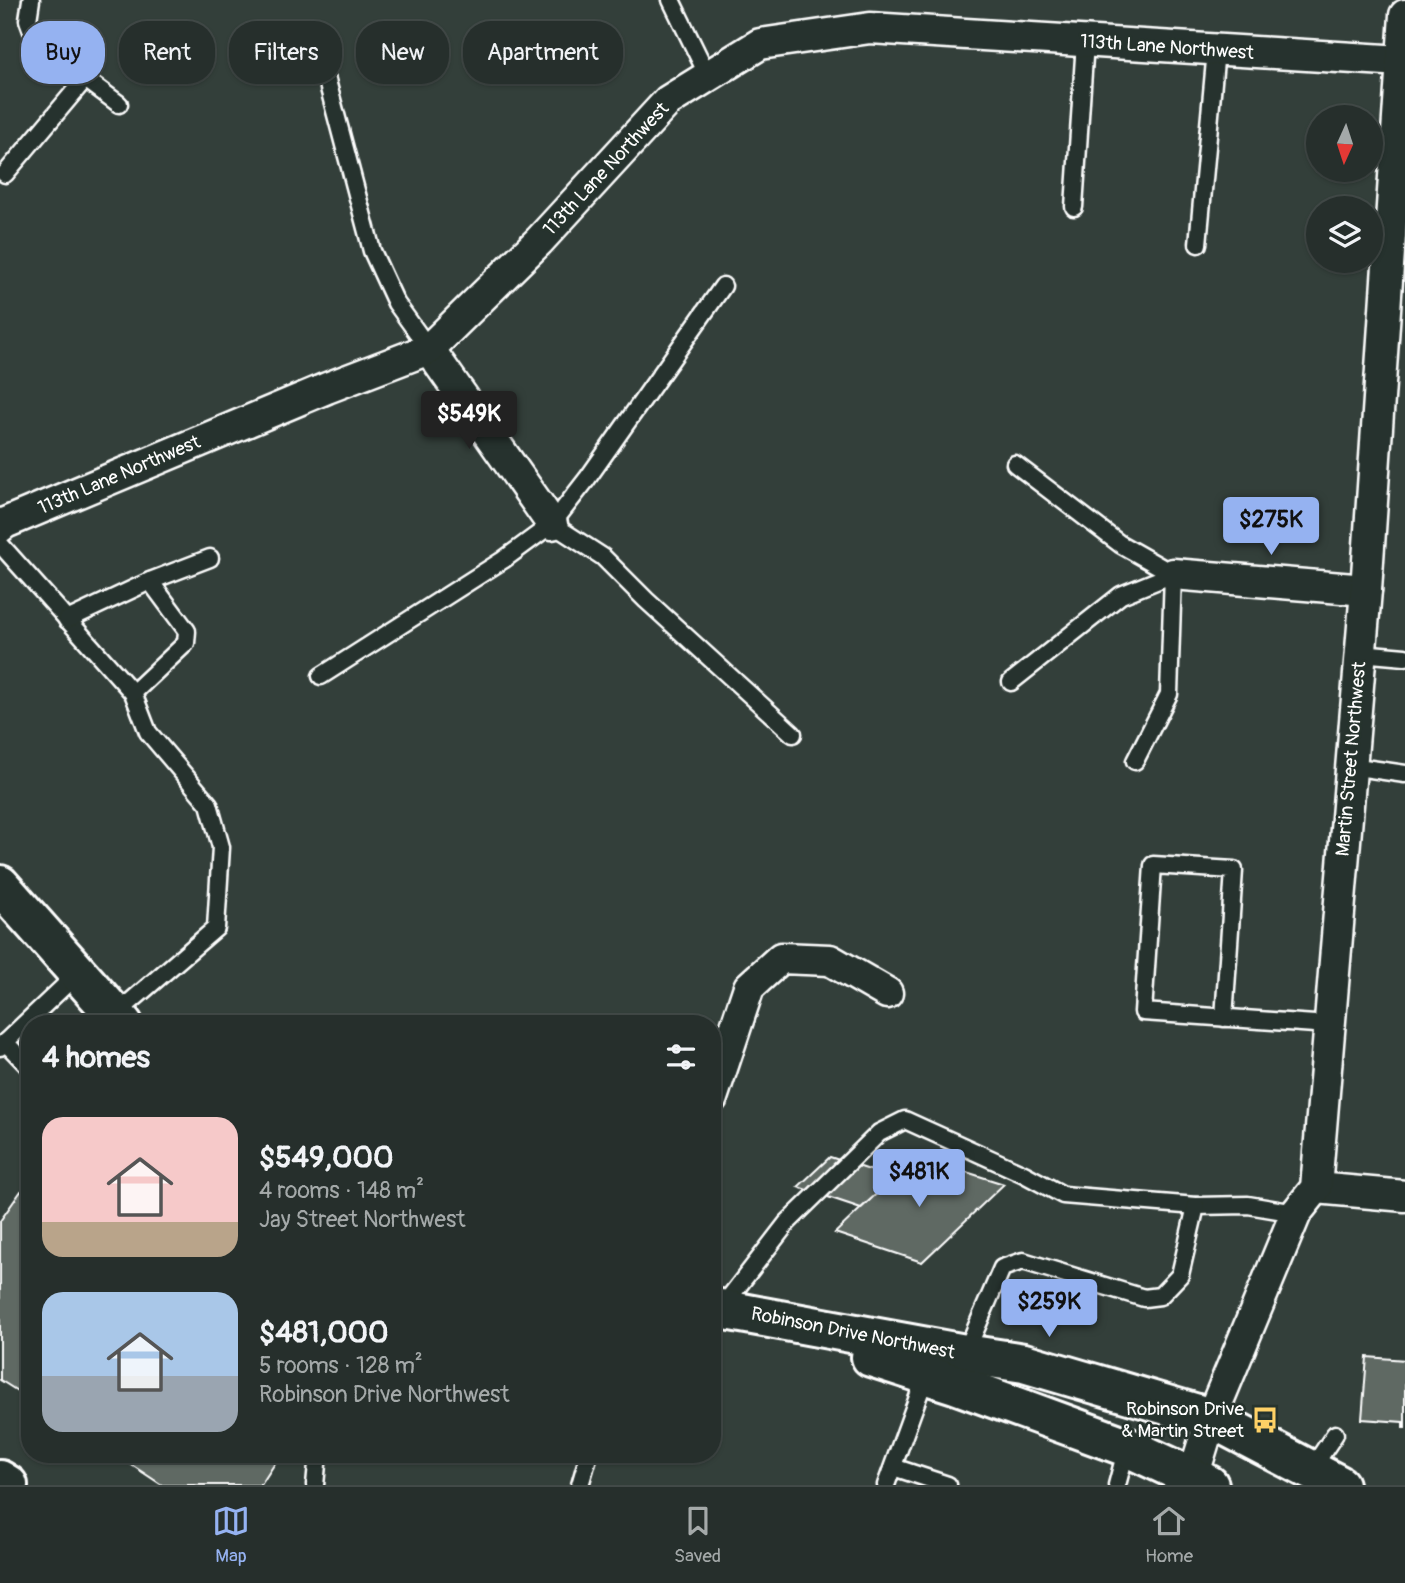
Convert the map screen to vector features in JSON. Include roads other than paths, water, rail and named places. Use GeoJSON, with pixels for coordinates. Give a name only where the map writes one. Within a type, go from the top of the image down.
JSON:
{"type":"FeatureCollection","features":[{"type":"Feature","properties":{"kind":"main road"},"geometry":{"type":"LineString","coordinates":[[0,885],[115,1015]]}},
{"type":"Feature","properties":{"kind":"main road","name":"Robinson Drive Northwest"},"geometry":{"type":"LineString","coordinates":[[721,1308],[1024,1363],[1211,1418],[1325,1478]]}},
{"type":"Feature","properties":{"kind":"main road","name":"Robinson Drive Northwest"},"geometry":{"type":"LineString","coordinates":[[721,1309],[926,1375],[1127,1447],[1201,1481]]}},
{"type":"Feature","properties":{"kind":"main road"},"geometry":{"type":"LineString","coordinates":[[0,1480],[8,1485]]}},
{"type":"Feature","properties":{"kind":"street","name":"Martin Street Northwest"},"geometry":{"type":"LineString","coordinates":[[1316,1188],[1360,653],[1395,316],[1405,15]]}},
{"type":"Feature","properties":{"kind":"street","name":"113th Lane Northwest"},"geometry":{"type":"LineString","coordinates":[[0,527],[327,388],[429,349],[539,241],[668,101],[760,44],[870,29],[1402,61]]}},
{"type":"Feature","properties":{"kind":"street"},"geometry":{"type":"LineString","coordinates":[[429,349],[552,524]]}},
{"type":"Feature","properties":{"kind":"street"},"geometry":{"type":"LineString","coordinates":[[1173,574],[1366,590]]}},
{"type":"Feature","properties":{"kind":"street"},"geometry":{"type":"LineString","coordinates":[[721,1071],[749,987],[781,958],[830,960],[887,993]]}},
{"type":"Feature","properties":{"kind":"street"},"geometry":{"type":"LineString","coordinates":[[1201,1481],[1211,1418],[1296,1213],[1316,1188],[1405,1196]]}},
{"type":"Feature","properties":{"kind":"lane"},"geometry":{"type":"LineString","coordinates":[[28,21],[31,0]]}},
{"type":"Feature","properties":{"kind":"lane"},"geometry":{"type":"LineString","coordinates":[[671,0],[708,76]]}},
{"type":"Feature","properties":{"kind":"lane"},"geometry":{"type":"LineString","coordinates":[[1074,207],[1085,42]]}},
{"type":"Feature","properties":{"kind":"lane"},"geometry":{"type":"LineString","coordinates":[[1198,244],[1216,50]]}},
{"type":"Feature","properties":{"kind":"lane"},"geometry":{"type":"LineString","coordinates":[[5,174],[81,84]]}},
{"type":"Feature","properties":{"kind":"lane"},"geometry":{"type":"LineString","coordinates":[[92,84],[119,104]]}},
{"type":"Feature","properties":{"kind":"lane"},"geometry":{"type":"LineString","coordinates":[[328,84],[372,251],[396,303],[429,349]]}},
{"type":"Feature","properties":{"kind":"lane"},"geometry":{"type":"LineString","coordinates":[[321,676],[503,560],[552,524],[587,479],[723,286]]}},
{"type":"Feature","properties":{"kind":"lane"},"geometry":{"type":"LineString","coordinates":[[1015,464],[1120,544],[1173,574]]}},
{"type":"Feature","properties":{"kind":"lane"},"geometry":{"type":"LineString","coordinates":[[552,524],[603,557],[646,600],[793,734]]}},
{"type":"Feature","properties":{"kind":"lane"},"geometry":{"type":"LineString","coordinates":[[0,544],[133,693],[148,732],[209,804],[221,847],[216,928],[123,1015]]}},
{"type":"Feature","properties":{"kind":"lane"},"geometry":{"type":"LineString","coordinates":[[67,620],[150,581],[210,558]]}},
{"type":"Feature","properties":{"kind":"lane"},"geometry":{"type":"LineString","coordinates":[[1011,682],[1121,595],[1173,574]]}},
{"type":"Feature","properties":{"kind":"lane"},"geometry":{"type":"LineString","coordinates":[[1135,761],[1168,694],[1173,574]]}},
{"type":"Feature","properties":{"kind":"lane"},"geometry":{"type":"LineString","coordinates":[[133,693],[186,643],[187,631],[150,581]]}},
{"type":"Feature","properties":{"kind":"lane"},"geometry":{"type":"LineString","coordinates":[[1360,653],[1405,657]]}},
{"type":"Feature","properties":{"kind":"lane"},"geometry":{"type":"LineString","coordinates":[[1350,766],[1405,774]]}},
{"type":"Feature","properties":{"kind":"lane"},"geometry":{"type":"LineString","coordinates":[[1223,1018],[1234,870],[1153,865],[1143,1012],[1223,1018],[1329,1025]]}},
{"type":"Feature","properties":{"kind":"lane"},"geometry":{"type":"LineString","coordinates":[[33,1015],[78,973]]}},
{"type":"Feature","properties":{"kind":"lane"},"geometry":{"type":"LineString","coordinates":[[21,1026],[2,1044],[21,1060]]}},
{"type":"Feature","properties":{"kind":"lane"},"geometry":{"type":"LineString","coordinates":[[721,1301],[786,1223],[879,1133],[905,1120],[1024,1174],[1063,1195],[1196,1206],[1248,1205],[1296,1213]]}},
{"type":"Feature","properties":{"kind":"lane"},"geometry":{"type":"LineString","coordinates":[[965,1354],[1002,1268],[1023,1261],[1144,1298],[1160,1296],[1180,1275],[1196,1206]]}},
{"type":"Feature","properties":{"kind":"lane"},"geometry":{"type":"LineString","coordinates":[[886,1485],[926,1375]]}},
{"type":"Feature","properties":{"kind":"lane"},"geometry":{"type":"LineString","coordinates":[[1325,1478],[1335,1434]]}},
{"type":"Feature","properties":{"kind":"lane"},"geometry":{"type":"LineString","coordinates":[[1117,1485],[1127,1447]]}},
{"type":"Feature","properties":{"kind":"lane"},"geometry":{"type":"LineString","coordinates":[[315,1485],[317,1463]]}},
{"type":"Feature","properties":{"kind":"lane"},"geometry":{"type":"LineString","coordinates":[[580,1485],[586,1463]]}},
{"type":"Feature","properties":{"kind":"lane"},"geometry":{"type":"LineString","coordinates":[[893,1467],[948,1485]]}},
{"type":"Feature","properties":{"kind":"place","name":"Robinson Drive & Martin Street"},"geometry":{"type":"Point","coordinates":[1265,1420]}}]}
